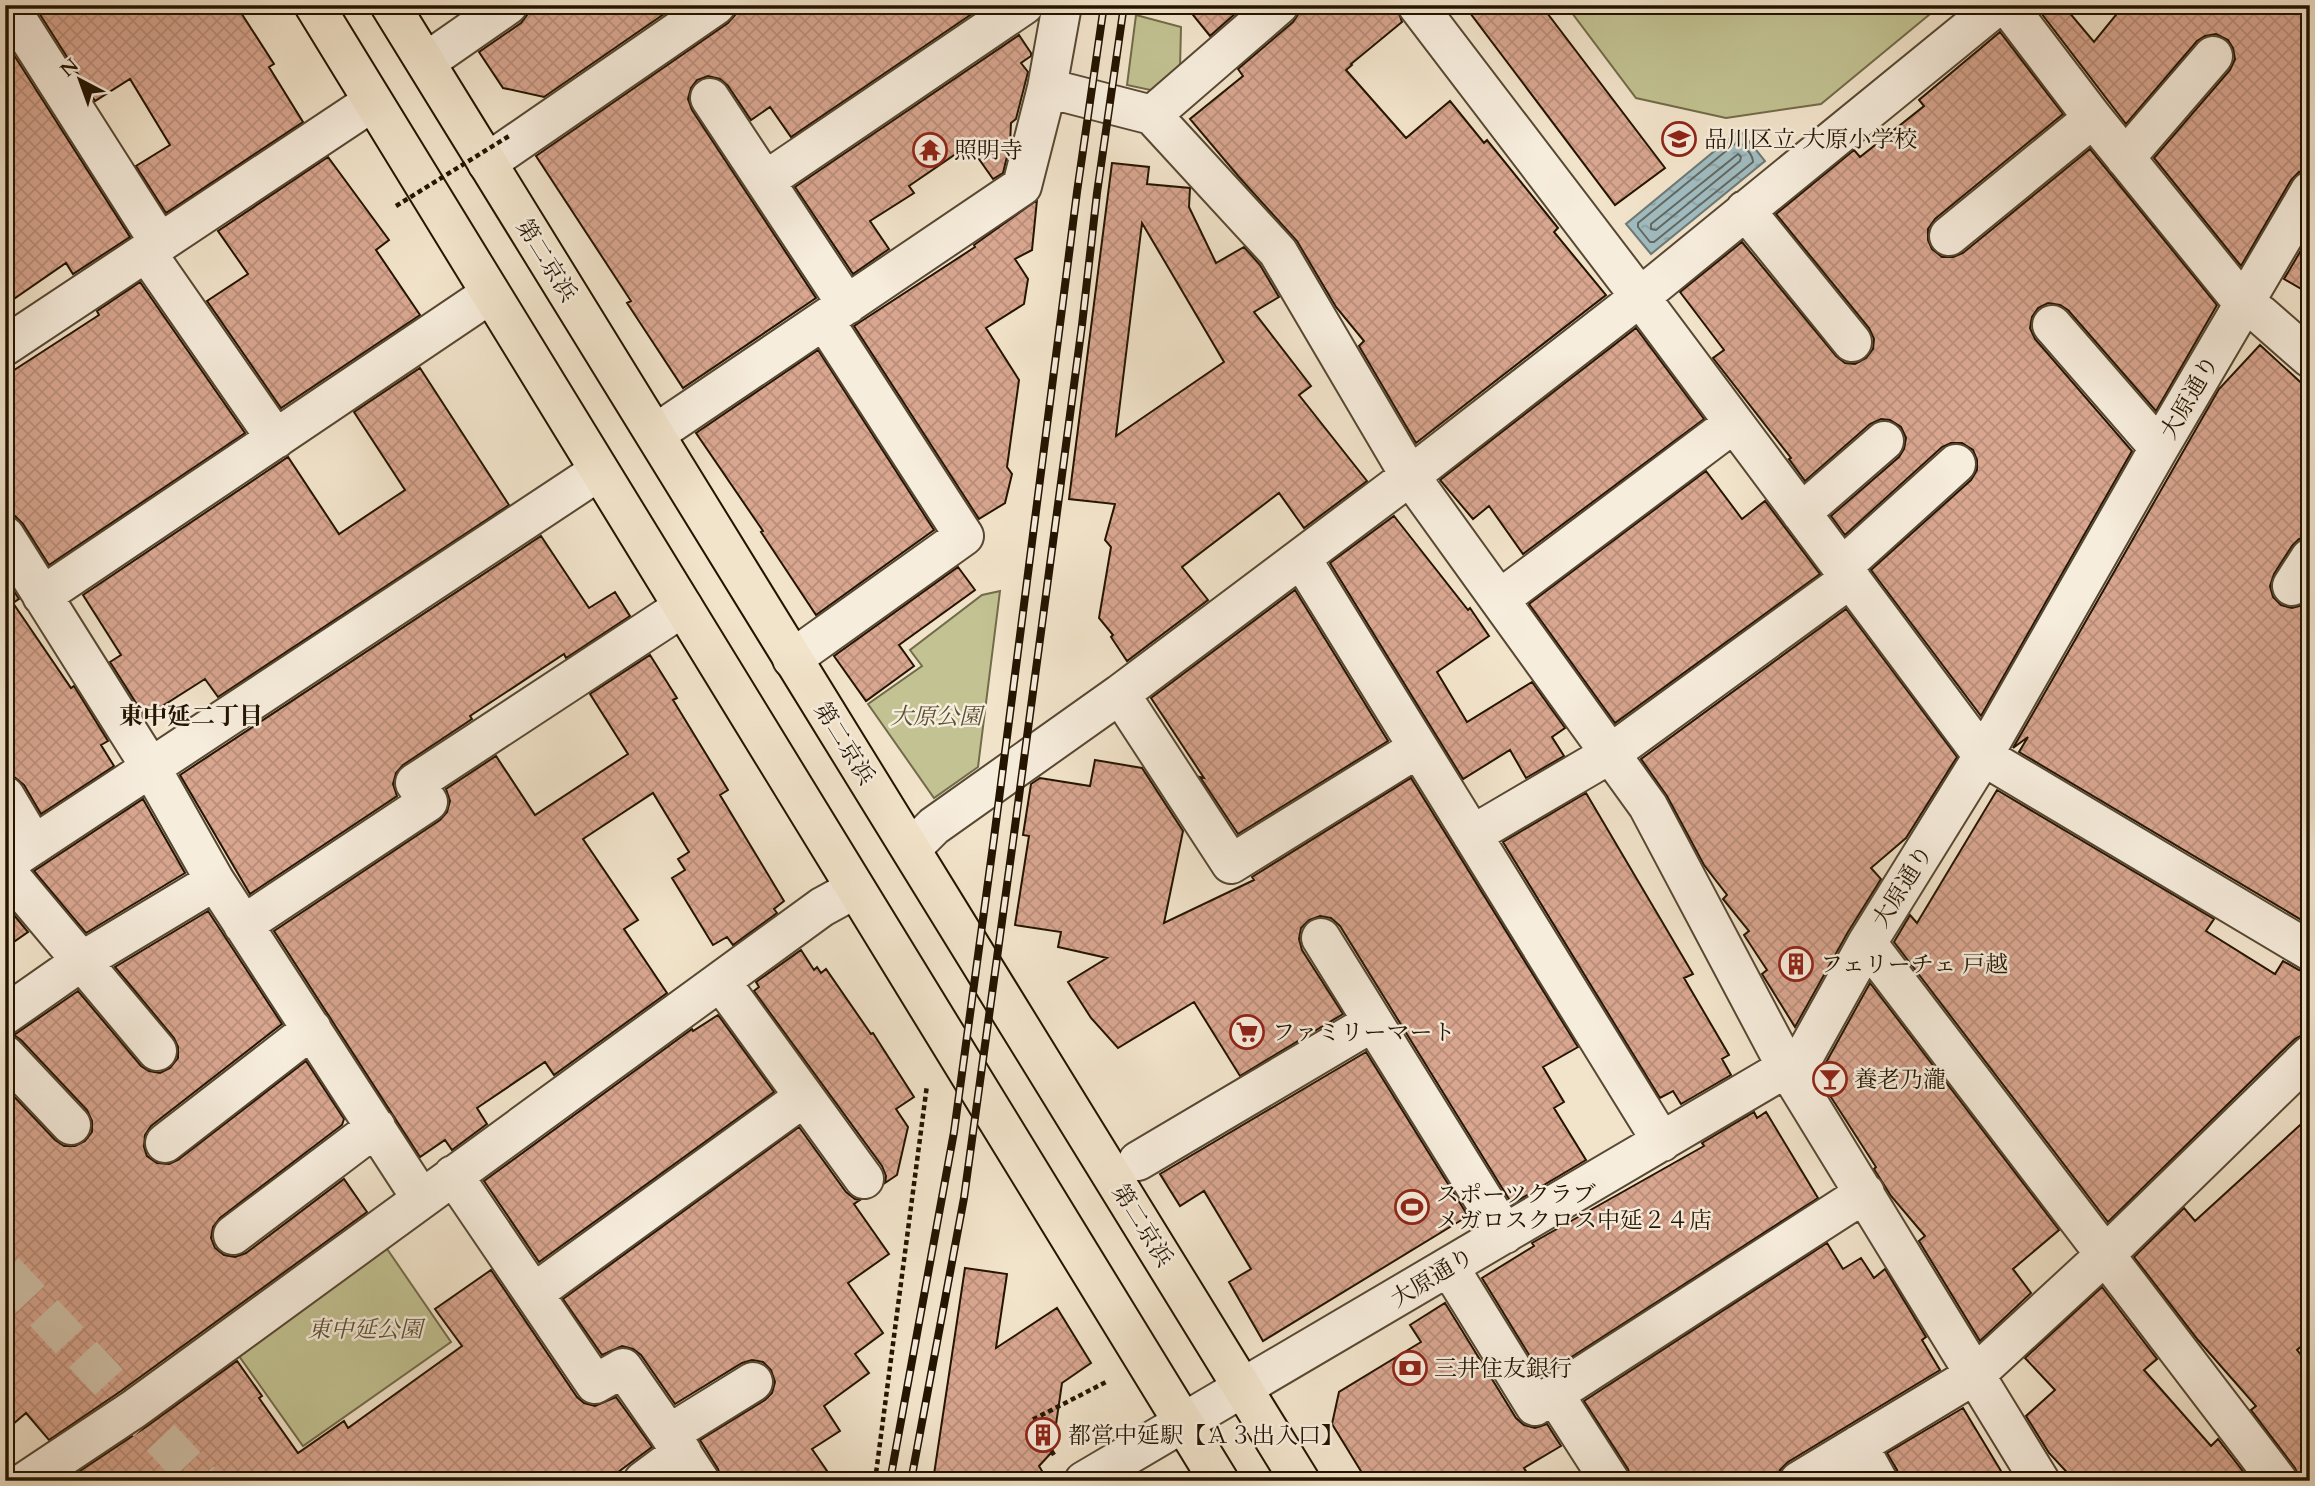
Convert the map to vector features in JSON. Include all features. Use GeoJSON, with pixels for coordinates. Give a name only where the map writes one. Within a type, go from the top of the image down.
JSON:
{"type":"FeatureCollection","features":[{"type":"Feature","properties":{"kind":"highway"},"geometry":{"type":"LineString","coordinates":[[314,5],[1219,1481]]}},
{"type":"Feature","properties":{"kind":"highway","name":"第二京浜"},"geometry":{"type":"LineString","coordinates":[[390,5],[426,62],[498,150],[655,434],[1300,1481]]}},
{"type":"Feature","properties":{"kind":"street"},"geometry":{"type":"LineString","coordinates":[[8,5],[153,247],[276,439]]}},
{"type":"Feature","properties":{"kind":"street"},"geometry":{"type":"LineString","coordinates":[[426,62],[508,5]]}},
{"type":"Feature","properties":{"kind":"street"},"geometry":{"type":"LineString","coordinates":[[498,150],[716,5]]}},
{"type":"Feature","properties":{"kind":"street"},"geometry":{"type":"LineString","coordinates":[[765,181],[1024,5]]}},
{"type":"Feature","properties":{"kind":"street"},"geometry":{"type":"LineString","coordinates":[[655,434],[1023,186],[1047,88],[1062,5]]}},
{"type":"Feature","properties":{"kind":"street"},"geometry":{"type":"LineString","coordinates":[[1152,115],[1279,5]]}},
{"type":"Feature","properties":{"kind":"street"},"geometry":{"type":"LineString","coordinates":[[1416,5],[1640,297],[1983,756],[2310,951]]}},
{"type":"Feature","properties":{"kind":"street"},"geometry":{"type":"LineString","coordinates":[[911,849],[934,826],[1120,694],[1640,297],[1998,5]]}},
{"type":"Feature","properties":{"kind":"street"},"geometry":{"type":"LineString","coordinates":[[2007,5],[2093,118],[2243,303],[2261,315],[2310,358]]}},
{"type":"Feature","properties":{"kind":"street"},"geometry":{"type":"LineString","coordinates":[[2125,158],[2213,56]]}},
{"type":"Feature","properties":{"kind":"street"},"geometry":{"type":"LineString","coordinates":[[1047,88],[1152,115],[1278,252],[1410,475],[1648,806],[1787,1068],[2040,1481]]}},
{"type":"Feature","properties":{"kind":"street"},"geometry":{"type":"LineString","coordinates":[[710,98],[765,181],[836,312],[964,536],[792,659]]}},
{"type":"Feature","properties":{"kind":"street"},"geometry":{"type":"LineString","coordinates":[[5,346],[372,102]]}},
{"type":"Feature","properties":{"kind":"street"},"geometry":{"type":"LineString","coordinates":[[1949,236],[2093,118]]}},
{"type":"Feature","properties":{"kind":"street","name":"大原通り"},"geometry":{"type":"LineString","coordinates":[[1084,1481],[1803,1058],[1867,943],[1983,756],[2310,191]]}},
{"type":"Feature","properties":{"kind":"street"},"geometry":{"type":"LineString","coordinates":[[1745,210],[1852,342]]}},
{"type":"Feature","properties":{"kind":"street"},"geometry":{"type":"LineString","coordinates":[[42,596],[491,294]]}},
{"type":"Feature","properties":{"kind":"street"},"geometry":{"type":"LineString","coordinates":[[2052,325],[2159,448]]}},
{"type":"Feature","properties":{"kind":"street"},"geometry":{"type":"LineString","coordinates":[[1500,599],[1734,423]]}},
{"type":"Feature","properties":{"kind":"street"},"geometry":{"type":"LineString","coordinates":[[1801,513],[1884,441]]}},
{"type":"Feature","properties":{"kind":"street"},"geometry":{"type":"LineString","coordinates":[[1472,835],[1610,754],[1846,573],[1956,464]]}},
{"type":"Feature","properties":{"kind":"street"},"geometry":{"type":"LineString","coordinates":[[5,796],[20,854],[599,471]]}},
{"type":"Feature","properties":{"kind":"street"},"geometry":{"type":"LineString","coordinates":[[5,536],[151,768],[215,881],[422,1198]]}},
{"type":"Feature","properties":{"kind":"street"},"geometry":{"type":"LineString","coordinates":[[1301,558],[1662,1142]]}},
{"type":"Feature","properties":{"kind":"street"},"geometry":{"type":"LineString","coordinates":[[243,925],[428,802],[415,783],[683,607]]}},
{"type":"Feature","properties":{"kind":"street"},"geometry":{"type":"LineString","coordinates":[[1120,694],[1231,864],[1418,748]]}},
{"type":"Feature","properties":{"kind":"street"},"geometry":{"type":"LineString","coordinates":[[5,870],[157,1052]]}},
{"type":"Feature","properties":{"kind":"street"},"geometry":{"type":"LineString","coordinates":[[5,1015],[82,961],[215,881]]}},
{"type":"Feature","properties":{"kind":"street"},"geometry":{"type":"LineString","coordinates":[[26,1481],[134,1409],[822,907],[855,889]]}},
{"type":"Feature","properties":{"kind":"street"},"geometry":{"type":"LineString","coordinates":[[1321,938],[1506,1234]]}},
{"type":"Feature","properties":{"kind":"street"},"geometry":{"type":"LineString","coordinates":[[1867,943],[2278,1481]]}},
{"type":"Feature","properties":{"kind":"street"},"geometry":{"type":"LineString","coordinates":[[721,982],[864,1180]]}},
{"type":"Feature","properties":{"kind":"street"},"geometry":{"type":"LineString","coordinates":[[1138,1161],[1373,1021]]}},
{"type":"Feature","properties":{"kind":"street"},"geometry":{"type":"LineString","coordinates":[[165,1143],[312,1029]]}},
{"type":"Feature","properties":{"kind":"street"},"geometry":{"type":"LineString","coordinates":[[5,1055],[71,1125]]}},
{"type":"Feature","properties":{"kind":"street"},"geometry":{"type":"LineString","coordinates":[[1799,1481],[1976,1374],[2105,1255],[2310,1055]]}},
{"type":"Feature","properties":{"kind":"street"},"geometry":{"type":"LineString","coordinates":[[534,1293],[804,1097]]}},
{"type":"Feature","properties":{"kind":"street"},"geometry":{"type":"LineString","coordinates":[[233,1235],[376,1127]]}},
{"type":"Feature","properties":{"kind":"street"},"geometry":{"type":"LineString","coordinates":[[453,1175],[595,1384],[623,1368],[684,1456]]}},
{"type":"Feature","properties":{"kind":"street"},"geometry":{"type":"LineString","coordinates":[[1449,1267],[1535,1406],[1865,1193]]}},
{"type":"Feature","properties":{"kind":"street"},"geometry":{"type":"LineString","coordinates":[[643,1481],[684,1456],[753,1382]]}},
{"type":"Feature","properties":{"kind":"street"},"geometry":{"type":"LineString","coordinates":[[1554,1394],[1611,1481]]}},
{"type":"Feature","properties":{"kind":"street"},"geometry":{"type":"LineString","coordinates":[[1858,1445],[1878,1481]]}},
{"type":"Feature","properties":{"kind":"path"},"geometry":{"type":"LineString","coordinates":[[396,206],[498,150]]}},
{"type":"Feature","properties":{"kind":"path"},"geometry":{"type":"LineString","coordinates":[[875,1481],[927,1086]]}},
{"type":"Feature","properties":{"kind":"path"},"geometry":{"type":"LineString","coordinates":[[1052,1452],[1032,1420],[1106,1382]]}},
{"type":"Feature","properties":{"kind":"green space"},"geometry":{"type":"Polygon","coordinates":[[[1566,5],[1941,5],[1821,104],[1726,118],[1636,98],[1566,5]]]}},
{"type":"Feature","properties":{"kind":"green space"},"geometry":{"type":"Polygon","coordinates":[[[1136,15],[1181,27],[1180,68],[1155,91],[1127,85],[1136,15]]]}},
{"type":"Feature","properties":{"kind":"green space","name":"大原公園"},"geometry":{"type":"Polygon","coordinates":[[[1000,591],[978,767],[934,798],[868,704],[922,666],[910,650],[982,595],[1000,591]]]}},
{"type":"Feature","properties":{"kind":"green space","name":"東中延公園"},"geometry":{"type":"Polygon","coordinates":[[[383,1243],[451,1342],[303,1446],[234,1349],[383,1243]]]}},
{"type":"Feature","properties":{"kind":"water"},"geometry":{"type":"Polygon","coordinates":[[[1740,130],[1765,161],[1651,254],[1626,224],[1740,130]]]}},
{"type":"Feature","properties":{"kind":"building"},"geometry":{"type":"Polygon","coordinates":[[[34,5],[236,5],[274,64],[269,67],[303,122],[166,213],[136,166],[170,145],[130,79],[95,101],[34,5]]]}},
{"type":"Feature","properties":{"kind":"building"},"geometry":{"type":"Polygon","coordinates":[[[530,5],[677,5],[544,97],[503,88],[479,52],[521,23],[530,5]]]}},
{"type":"Feature","properties":{"kind":"building"},"geometry":{"type":"Polygon","coordinates":[[[738,5],[982,7],[791,137],[770,107],[751,120],[728,86],[720,79],[708,76],[697,80],[688,99],[692,110],[816,298],[683,388],[627,303],[631,301],[536,156],[728,23],[735,15],[738,5]]]}},
{"type":"Feature","properties":{"kind":"building"},"geometry":{"type":"Polygon","coordinates":[[[1185,5],[1245,5],[1210,36],[1185,5]]]}},
{"type":"Feature","properties":{"kind":"building"},"geometry":{"type":"Polygon","coordinates":[[[1300,5],[1396,5],[1402,22],[1346,70],[1406,138],[1450,101],[1484,143],[1487,140],[1558,228],[1554,232],[1606,295],[1416,443],[1359,346],[1364,341],[1336,307],[1297,241],[1190,119],[1243,76],[1238,69],[1293,22],[1299,13],[1300,5]]]}},
{"type":"Feature","properties":{"kind":"building"},"geometry":{"type":"Polygon","coordinates":[[[1464,5],[1541,5],[1665,168],[1615,205],[1464,5]]]}},
{"type":"Feature","properties":{"kind":"building"},"geometry":{"type":"Polygon","coordinates":[[[2035,5],[2063,5],[2094,42],[2124,5],[2310,5],[2310,169],[2299,172],[2291,180],[2241,266],[2154,158],[2230,70],[2235,59],[2228,40],[2216,34],[2197,41],[2126,124],[2035,5]]]}},
{"type":"Feature","properties":{"kind":"building"},"geometry":{"type":"Polygon","coordinates":[[[2000,32],[2063,114],[1935,219],[1928,229],[1928,240],[1932,249],[1942,257],[1963,253],[2090,149],[2217,305],[2156,411],[2068,310],[2048,303],[2038,308],[2032,317],[2030,328],[2035,339],[2132,451],[1981,716],[1871,570],[1971,480],[1977,470],[1973,450],[1962,443],[1951,443],[1942,447],[1845,535],[1831,516],[1899,457],[1906,438],[1901,427],[1890,420],[1881,419],[1870,424],[1805,481],[1789,459],[1791,458],[1713,358],[1724,350],[1680,292],[1742,242],[1836,356],[1845,363],[1855,364],[1866,358],[1873,349],[1874,339],[1869,328],[1776,214],[1854,150],[1860,157],[1924,106],[1919,100],[2000,32]]]}},
{"type":"Feature","properties":{"kind":"building"},"geometry":{"type":"Polygon","coordinates":[[[1019,35],[1031,56],[1021,63],[1028,72],[1016,119],[1011,123],[1010,144],[1003,173],[993,179],[969,145],[909,186],[914,193],[870,221],[889,249],[853,274],[795,187],[1019,35]]]}},
{"type":"Feature","properties":{"kind":"building"},"geometry":{"type":"Polygon","coordinates":[[[5,41],[130,237],[73,274],[66,263],[5,305],[5,41]]]}},
{"type":"Feature","properties":{"kind":"building"},"geometry":{"type":"Polygon","coordinates":[[[328,157],[389,240],[376,250],[420,315],[281,408],[207,301],[248,274],[218,231],[328,157]]]}},
{"type":"Feature","properties":{"kind":"building"},"geometry":{"type":"Polygon","coordinates":[[[1112,163],[1149,167],[1147,184],[1190,188],[1189,207],[1216,263],[1244,247],[1260,265],[1279,297],[1254,312],[1311,386],[1299,395],[1367,481],[1304,528],[1279,493],[1182,567],[1208,600],[1127,661],[1111,637],[1113,635],[1099,618],[1111,547],[1105,540],[1115,504],[1069,499],[1112,163]],[[1142,223],[1116,436],[1224,362],[1142,223]]]}},
{"type":"Feature","properties":{"kind":"building"},"geometry":{"type":"Polygon","coordinates":[[[1037,200],[1032,250],[1015,259],[1028,279],[1024,304],[986,328],[1019,380],[1007,467],[1012,474],[1005,503],[979,519],[854,326],[975,247],[974,245],[1037,200]]]}},
{"type":"Feature","properties":{"kind":"building"},"geometry":{"type":"Polygon","coordinates":[[[2310,235],[2310,294],[2284,279],[2310,235]]]}},
{"type":"Feature","properties":{"kind":"building"},"geometry":{"type":"Polygon","coordinates":[[[140,282],[245,433],[49,565],[23,524],[15,516],[5,514],[5,376],[99,315],[97,311],[140,282]]]}},
{"type":"Feature","properties":{"kind":"building"},"geometry":{"type":"Polygon","coordinates":[[[1636,328],[1704,419],[1523,554],[1489,506],[1473,519],[1440,480],[1636,328]]]}},
{"type":"Feature","properties":{"kind":"building"},"geometry":{"type":"Polygon","coordinates":[[[2260,345],[2310,391],[2310,536],[2299,539],[2292,546],[2274,574],[2270,586],[2273,597],[2281,605],[2292,608],[2303,605],[2310,599],[2310,925],[2019,752],[2028,737],[2013,748],[2219,389],[2260,345]]]}},
{"type":"Feature","properties":{"kind":"building"},"geometry":{"type":"Polygon","coordinates":[[[818,350],[934,530],[816,615],[696,433],[818,350]]]}},
{"type":"Feature","properties":{"kind":"building"},"geometry":{"type":"Polygon","coordinates":[[[420,368],[509,505],[218,697],[205,679],[145,717],[110,662],[121,655],[83,595],[288,457],[339,534],[405,490],[354,412],[420,368]]]}},
{"type":"Feature","properties":{"kind":"building"},"geometry":{"type":"Polygon","coordinates":[[[1706,471],[1742,519],[1765,501],[1820,574],[1615,723],[1529,604],[1706,471]]]}},
{"type":"Feature","properties":{"kind":"building"},"geometry":{"type":"Polygon","coordinates":[[[1394,516],[1468,610],[1470,608],[1489,636],[1437,672],[1467,722],[1532,682],[1565,728],[1552,737],[1564,756],[1526,778],[1510,750],[1463,779],[1330,563],[1394,516]]]}},
{"type":"Feature","properties":{"kind":"building"},"geometry":{"type":"Polygon","coordinates":[[[541,536],[589,608],[615,592],[630,616],[566,658],[564,654],[470,716],[472,719],[403,765],[396,773],[393,784],[397,796],[250,894],[180,775],[541,536]]]}},
{"type":"Feature","properties":{"kind":"building"},"geometry":{"type":"Polygon","coordinates":[[[958,567],[975,590],[899,645],[914,666],[866,701],[834,656],[958,567]]]}},
{"type":"Feature","properties":{"kind":"building"},"geometry":{"type":"Polygon","coordinates":[[[5,577],[19,599],[13,603],[71,688],[74,686],[108,741],[101,745],[114,766],[41,814],[24,785],[13,776],[5,764],[5,577]]]}},
{"type":"Feature","properties":{"kind":"building"},"geometry":{"type":"Polygon","coordinates":[[[1295,590],[1388,741],[1238,834],[1151,698],[1295,590]]]}},
{"type":"Feature","properties":{"kind":"building"},"geometry":{"type":"Polygon","coordinates":[[[1846,609],[1957,757],[1906,838],[1871,868],[1881,879],[1795,1027],[1762,974],[1767,970],[1744,935],[1749,931],[1723,899],[1727,895],[1704,865],[1667,796],[1641,759],[1846,609]]]}},
{"type":"Feature","properties":{"kind":"building"},"geometry":{"type":"Polygon","coordinates":[[[650,655],[677,698],[673,700],[728,790],[720,795],[784,901],[774,909],[777,913],[733,945],[727,937],[713,945],[672,878],[685,870],[678,859],[689,852],[653,793],[583,839],[638,920],[624,929],[667,993],[554,1075],[545,1062],[477,1108],[487,1124],[452,1150],[445,1140],[420,1157],[274,931],[440,820],[447,812],[450,801],[446,789],[496,756],[535,815],[628,754],[590,694],[650,655]]]}},
{"type":"Feature","properties":{"kind":"building"},"geometry":{"type":"Polygon","coordinates":[[[1095,760],[1142,768],[1183,831],[1164,923],[1254,880],[1252,877],[1411,778],[1578,1047],[1543,1067],[1564,1102],[1554,1108],[1586,1160],[1512,1204],[1340,926],[1331,918],[1320,916],[1309,920],[1301,928],[1299,939],[1302,950],[1343,1014],[1240,1076],[1194,1002],[1118,1048],[1091,1018],[1068,982],[1107,958],[1058,947],[1061,932],[1015,925],[1029,836],[1023,835],[1031,784],[1040,778],[1090,786],[1095,760]]]}},
{"type":"Feature","properties":{"kind":"building"},"geometry":{"type":"Polygon","coordinates":[[[1997,790],[2214,919],[2206,931],[2275,974],[2283,961],[2310,973],[2310,1034],[2295,1039],[2108,1222],[1894,942],[1910,915],[1917,923],[1997,790]]]}},
{"type":"Feature","properties":{"kind":"building"},"geometry":{"type":"Polygon","coordinates":[[[1586,793],[1693,974],[1684,978],[1729,1055],[1722,1059],[1731,1075],[1681,1104],[1673,1091],[1660,1098],[1503,842],[1586,793]]]}},
{"type":"Feature","properties":{"kind":"building"},"geometry":{"type":"Polygon","coordinates":[[[143,799],[185,873],[86,933],[34,871],[143,799]]]}},
{"type":"Feature","properties":{"kind":"building"},"geometry":{"type":"Polygon","coordinates":[[[5,904],[28,932],[5,948],[5,904]]]}},
{"type":"Feature","properties":{"kind":"building"},"geometry":{"type":"Polygon","coordinates":[[[208,911],[282,1024],[151,1126],[145,1135],[144,1147],[147,1156],[157,1163],[169,1164],[178,1160],[306,1061],[344,1119],[342,1125],[220,1218],[213,1227],[211,1238],[215,1248],[224,1255],[235,1257],[246,1253],[344,1179],[367,1212],[121,1391],[49,1440],[26,1413],[5,1431],[5,1087],[55,1140],[64,1146],[75,1146],[85,1141],[92,1132],[92,1121],[87,1110],[14,1035],[78,991],[141,1066],[160,1073],[170,1068],[178,1058],[178,1047],[174,1038],[115,967],[208,911]]]}},
{"type":"Feature","properties":{"kind":"building"},"geometry":{"type":"Polygon","coordinates":[[[801,950],[814,970],[817,967],[821,973],[826,969],[871,1034],[873,1033],[914,1097],[896,1109],[908,1127],[897,1175],[885,1183],[886,1176],[882,1166],[754,991],[759,987],[756,982],[801,950]]]}},
{"type":"Feature","properties":{"kind":"building"},"geometry":{"type":"Polygon","coordinates":[[[1870,983],[2059,1230],[2013,1269],[2031,1293],[1980,1341],[1919,1241],[1925,1236],[1891,1196],[1874,1169],[1876,1167],[1818,1077],[1870,983]]]}},
{"type":"Feature","properties":{"kind":"building"},"geometry":{"type":"Polygon","coordinates":[[[718,1015],[774,1092],[539,1262],[484,1181],[692,1029],[693,1031],[718,1015]]]}},
{"type":"Feature","properties":{"kind":"building"},"geometry":{"type":"Polygon","coordinates":[[[1366,1052],[1468,1216],[1263,1341],[1229,1282],[1251,1269],[1204,1191],[1180,1206],[1160,1174],[1366,1052]]]}},
{"type":"Feature","properties":{"kind":"building"},"geometry":{"type":"Polygon","coordinates":[[[1754,1112],[1757,1118],[1766,1112],[1818,1198],[1542,1376],[1482,1278],[1534,1246],[1532,1243],[1704,1146],[1702,1143],[1754,1112]]]}},
{"type":"Feature","properties":{"kind":"building"},"geometry":{"type":"Polygon","coordinates":[[[2310,1116],[2310,1339],[2297,1350],[2310,1366],[2310,1481],[2300,1481],[2295,1468],[2251,1410],[2256,1406],[2198,1340],[2134,1257],[2184,1208],[2195,1221],[2310,1116]]]}},
{"type":"Feature","properties":{"kind":"building"},"geometry":{"type":"Polygon","coordinates":[[[799,1127],[846,1192],[860,1200],[854,1204],[889,1254],[848,1283],[883,1333],[855,1354],[869,1373],[824,1406],[840,1431],[812,1449],[834,1481],[722,1481],[718,1469],[700,1440],[765,1400],[772,1393],[775,1382],[771,1370],[763,1362],[752,1360],[742,1363],[675,1404],[641,1355],[633,1349],[622,1346],[602,1355],[563,1299],[799,1127]]]}},
{"type":"Feature","properties":{"kind":"building"},"geometry":{"type":"Polygon","coordinates":[[[1827,1243],[1843,1269],[1861,1258],[1874,1278],[1885,1269],[1926,1337],[1922,1340],[1940,1370],[1788,1462],[1780,1470],[1777,1481],[1632,1481],[1628,1469],[1584,1401],[1827,1243]]]}},
{"type":"Feature","properties":{"kind":"building"},"geometry":{"type":"Polygon","coordinates":[[[965,1268],[1007,1274],[996,1348],[1057,1308],[1091,1363],[1062,1383],[1052,1452],[1039,1466],[1048,1481],[933,1481],[965,1268]]]}},
{"type":"Feature","properties":{"kind":"building"},"geometry":{"type":"Polygon","coordinates":[[[491,1270],[577,1397],[584,1403],[595,1406],[616,1397],[652,1447],[606,1481],[83,1481],[77,1473],[237,1361],[262,1396],[259,1398],[298,1453],[344,1421],[348,1428],[462,1346],[435,1309],[491,1270]]]}},
{"type":"Feature","properties":{"kind":"building"},"geometry":{"type":"Polygon","coordinates":[[[2102,1287],[2157,1359],[2144,1370],[2211,1446],[2218,1439],[2245,1474],[2240,1478],[2242,1481],[2075,1481],[2049,1453],[2026,1416],[2055,1390],[2025,1358],[2102,1287]]]}},
{"type":"Feature","properties":{"kind":"building"},"geometry":{"type":"Polygon","coordinates":[[[1445,1303],[1516,1418],[1524,1425],[1535,1428],[1547,1424],[1561,1446],[1524,1468],[1532,1481],[1367,1481],[1332,1424],[1339,1392],[1421,1342],[1410,1325],[1445,1303]]]}},
{"type":"Feature","properties":{"kind":"building"},"geometry":{"type":"Polygon","coordinates":[[[1963,1408],[2007,1481],[1900,1481],[1887,1453],[1963,1408]]]}},
{"type":"Feature","properties":{"kind":"tunnel"},"geometry":{"type":"LineString","coordinates":[[5,1271],[201,1481]]}},
{"type":"Feature","properties":{"kind":"railway"},"geometry":{"type":"LineString","coordinates":[[890,1481],[954,1132],[1104,5]]}},
{"type":"Feature","properties":{"kind":"railway"},"geometry":{"type":"LineString","coordinates":[[911,1481],[964,1198],[1124,5]]}},
{"type":"Feature","properties":{"kind":"place","name":"品川区立 大原小学校"},"geometry":{"type":"Point","coordinates":[1679,139]}},
{"type":"Feature","properties":{"kind":"place","name":"照明寺"},"geometry":{"type":"Point","coordinates":[930,150]}},
{"type":"Feature","properties":{"kind":"place","name":"フェリーチェ 戸越"},"geometry":{"type":"Point","coordinates":[1796,964]}},
{"type":"Feature","properties":{"kind":"place","name":"ファミリーマート"},"geometry":{"type":"Point","coordinates":[1247,1032]}},
{"type":"Feature","properties":{"kind":"place","name":"養老乃瀧"},"geometry":{"type":"Point","coordinates":[1830,1079]}},
{"type":"Feature","properties":{"kind":"place","name":"スポーツクラブ メガロスクロス中延２４店"},"geometry":{"type":"Point","coordinates":[1412,1207]}},
{"type":"Feature","properties":{"kind":"place","name":"三井住友銀行"},"geometry":{"type":"Point","coordinates":[1410,1368]}},
{"type":"Feature","properties":{"kind":"place","name":"都営中延駅【Ａ３出入口】"},"geometry":{"type":"Point","coordinates":[1043,1435]}},
{"type":"Feature","properties":{"kind":"district","name":"東中延二丁目"},"geometry":{"type":"Point","coordinates":[191,716]}}]}
